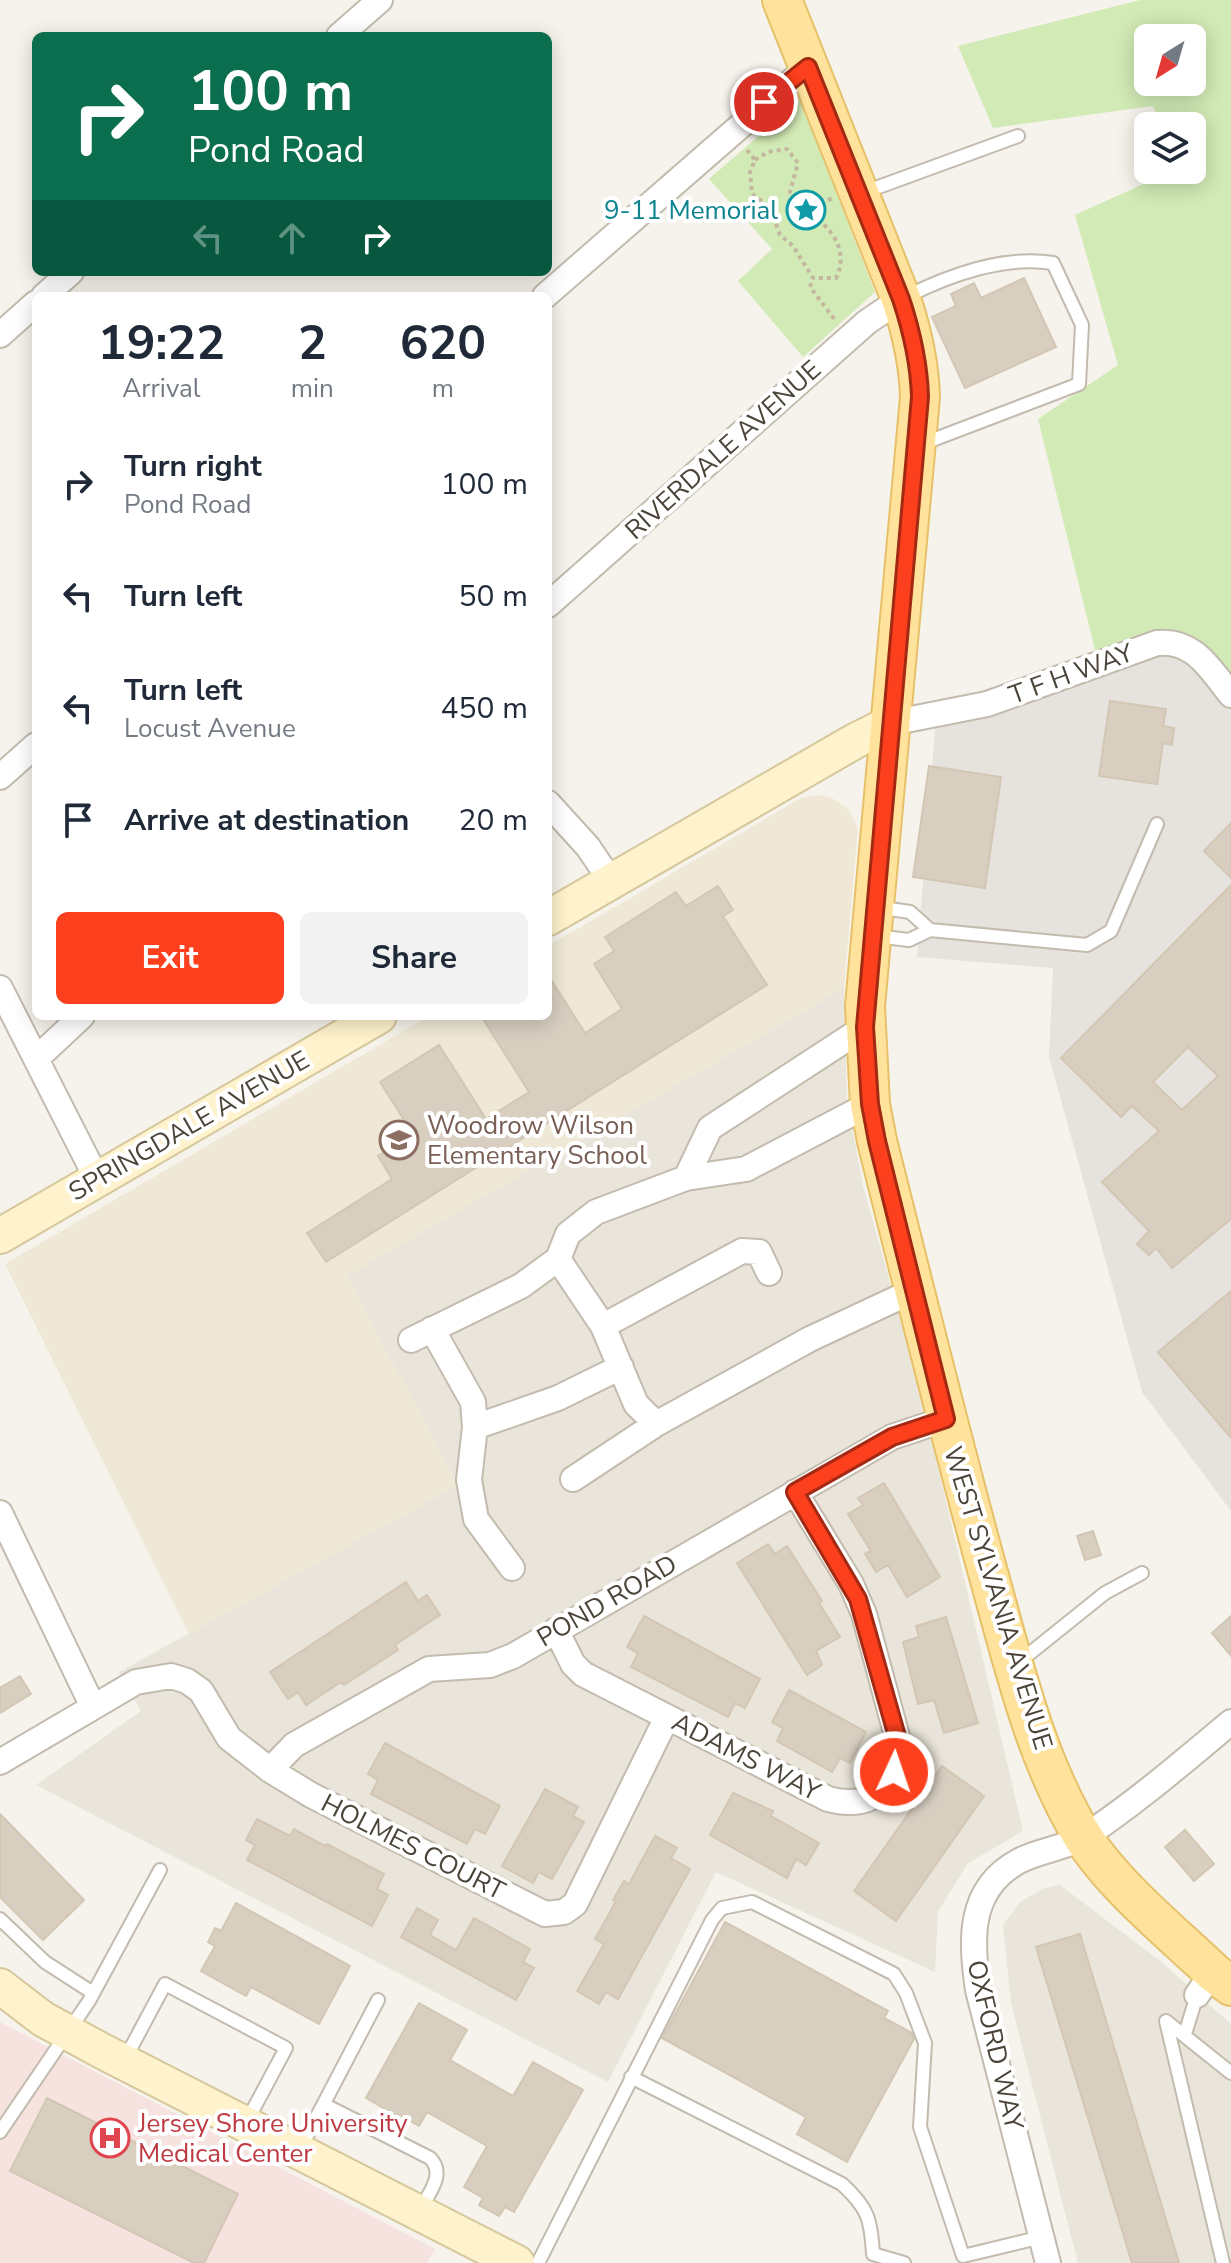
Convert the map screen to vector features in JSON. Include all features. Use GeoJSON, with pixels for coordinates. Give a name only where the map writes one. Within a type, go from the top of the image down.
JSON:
{"type":"FeatureCollection","features":[{"type":"Feature","properties":{"kind":"main road","name":"WEST SYLVANIA AVENUE"},"geometry":{"type":"LineString","coordinates":[[782,0],[850,194],[901,299],[914,338],[919,368],[915,447],[865,1027],[870,1104],[946,1419],[1015,1665],[1048,1763],[1083,1837],[1106,1867],[1213,1984]]}},
{"type":"Feature","properties":{"kind":"street"},"geometry":{"type":"LineString","coordinates":[[344,32],[380,0]]}},
{"type":"Feature","properties":{"kind":"street"},"geometry":{"type":"LineString","coordinates":[[550,292],[808,67]]}},
{"type":"Feature","properties":{"kind":"street"},"geometry":{"type":"LineString","coordinates":[[48,292],[66,276]]}},
{"type":"Feature","properties":{"kind":"street","name":"RIVERDALE AVENUE"},"geometry":{"type":"LineString","coordinates":[[552,601],[867,322],[901,299]]}},
{"type":"Feature","properties":{"kind":"street"},"geometry":{"type":"LineString","coordinates":[[0,335],[32,307]]}},
{"type":"Feature","properties":{"kind":"street","name":"T F H WAY"},"geometry":{"type":"LineString","coordinates":[[891,723],[987,704],[1157,643],[1171,642],[1191,649],[1231,695]]}},
{"type":"Feature","properties":{"kind":"street"},"geometry":{"type":"LineString","coordinates":[[552,916],[891,723]]}},
{"type":"Feature","properties":{"kind":"street"},"geometry":{"type":"LineString","coordinates":[[0,777],[32,749]]}},
{"type":"Feature","properties":{"kind":"street"},"geometry":{"type":"LineString","coordinates":[[552,807],[588,847],[611,881]]}},
{"type":"Feature","properties":{"kind":"street"},"geometry":{"type":"LineString","coordinates":[[0,988],[98,1181]]}},
{"type":"Feature","properties":{"kind":"street"},"geometry":{"type":"LineString","coordinates":[[36,1059],[78,1020]]}},
{"type":"Feature","properties":{"kind":"street","name":"SPRINGDALE AVENUE"},"geometry":{"type":"LineString","coordinates":[[0,1236],[372,1020]]}},
{"type":"Feature","properties":{"kind":"street"},"geometry":{"type":"LineString","coordinates":[[686,1178],[710,1128],[865,1027]]}},
{"type":"Feature","properties":{"kind":"street"},"geometry":{"type":"LineString","coordinates":[[512,1568],[476,1519],[469,1480],[475,1427],[473,1402],[422,1334],[521,1286],[558,1259],[568,1234],[596,1212],[686,1178],[746,1169],[831,1121],[870,1104]]}},
{"type":"Feature","properties":{"kind":"street"},"geometry":{"type":"LineString","coordinates":[[603,1326],[742,1251],[759,1252],[769,1273]]}},
{"type":"Feature","properties":{"kind":"street"},"geometry":{"type":"LineString","coordinates":[[558,1259],[603,1326],[636,1404],[656,1424]]}},
{"type":"Feature","properties":{"kind":"street"},"geometry":{"type":"LineString","coordinates":[[573,1479],[656,1424],[810,1339],[915,1290]]}},
{"type":"Feature","properties":{"kind":"street"},"geometry":{"type":"LineString","coordinates":[[475,1427],[558,1398],[621,1367]]}},
{"type":"Feature","properties":{"kind":"street","name":"POND ROAD"},"geometry":{"type":"LineString","coordinates":[[270,1770],[294,1745],[429,1669],[490,1665],[504,1661],[892,1437],[946,1419]]}},
{"type":"Feature","properties":{"kind":"street","name":"ADAMS WAY"},"geometry":{"type":"LineString","coordinates":[[556,1630],[573,1664],[583,1674],[828,1799],[860,1803],[873,1797],[887,1785],[894,1772],[898,1740],[864,1614],[851,1584],[795,1492]]}},
{"type":"Feature","properties":{"kind":"street"},"geometry":{"type":"LineString","coordinates":[[0,1513],[93,1707]]}},
{"type":"Feature","properties":{"kind":"street","name":"HOLMES COURT"},"geometry":{"type":"LineString","coordinates":[[0,1762],[136,1682],[153,1676],[171,1676],[187,1681],[201,1691],[229,1738],[270,1770],[311,1795],[545,1914],[555,1915],[575,1904],[667,1717]]}},
{"type":"Feature","properties":{"kind":"street","name":"OXFORD WAY"},"geometry":{"type":"LineString","coordinates":[[1048,2263],[978,1990],[972,1947],[975,1915],[995,1881],[1018,1862],[1083,1837],[1145,1794],[1231,1722]]}},
{"type":"Feature","properties":{"kind":"street"},"geometry":{"type":"LineString","coordinates":[[0,1986],[43,2019],[123,2062],[517,2263]]}},
{"type":"Feature","properties":{"kind":"lane"},"geometry":{"type":"LineString","coordinates":[[850,194],[1018,136]]}},
{"type":"Feature","properties":{"kind":"lane"},"geometry":{"type":"LineString","coordinates":[[901,299],[941,279],[1029,259],[1053,263],[1082,325],[1079,384],[915,447]]}},
{"type":"Feature","properties":{"kind":"lane"},"geometry":{"type":"LineString","coordinates":[[874,921],[909,940],[930,930],[1087,945],[1111,931],[1157,824]]}},
{"type":"Feature","properties":{"kind":"lane"},"geometry":{"type":"LineString","coordinates":[[874,921],[910,912],[930,930]]}},
{"type":"Feature","properties":{"kind":"lane"},"geometry":{"type":"LineString","coordinates":[[1015,1665],[1105,1593],[1142,1573]]}},
{"type":"Feature","properties":{"kind":"lane"},"geometry":{"type":"LineString","coordinates":[[0,2132],[69,2033],[160,1870]]}},
{"type":"Feature","properties":{"kind":"lane"},"geometry":{"type":"LineString","coordinates":[[538,2263],[712,1920],[722,1908],[752,1902],[894,1974],[906,1993],[925,2043],[920,2127],[963,2256],[1042,2237]]}},
{"type":"Feature","properties":{"kind":"lane"},"geometry":{"type":"LineString","coordinates":[[0,1919],[45,1962],[93,1993]]}},
{"type":"Feature","properties":{"kind":"lane"},"geometry":{"type":"LineString","coordinates":[[123,2062],[165,1984],[286,2048],[245,2125]]}},
{"type":"Feature","properties":{"kind":"lane"},"geometry":{"type":"LineString","coordinates":[[1185,2034],[1213,1984]]}},
{"type":"Feature","properties":{"kind":"lane"},"geometry":{"type":"LineString","coordinates":[[299,2152],[378,2000]]}},
{"type":"Feature","properties":{"kind":"lane"},"geometry":{"type":"LineString","coordinates":[[1223,2263],[1166,2021],[1231,2073]]}},
{"type":"Feature","properties":{"kind":"lane"},"geometry":{"type":"LineString","coordinates":[[631,2077],[842,2184],[863,2203],[871,2224],[874,2258],[904,2263]]}},
{"type":"Feature","properties":{"kind":"lane"},"geometry":{"type":"LineString","coordinates":[[325,2105],[430,2158],[438,2165],[439,2173],[418,2213]]}},
{"type":"Feature","properties":{"kind":"path"},"geometry":{"type":"LineString","coordinates":[[744,147],[755,160]]}},
{"type":"Feature","properties":{"kind":"path"},"geometry":{"type":"LineString","coordinates":[[798,202],[790,192],[798,163],[787,149],[755,160],[750,172],[752,194],[770,207],[780,235],[793,246],[813,278]]}},
{"type":"Feature","properties":{"kind":"path"},"geometry":{"type":"LineString","coordinates":[[813,206],[850,194]]}},
{"type":"Feature","properties":{"kind":"path"},"geometry":{"type":"LineString","coordinates":[[798,202],[807,200],[813,206]]}},
{"type":"Feature","properties":{"kind":"path"},"geometry":{"type":"LineString","coordinates":[[798,202],[795,211],[798,216],[804,218],[812,214]]}},
{"type":"Feature","properties":{"kind":"path"},"geometry":{"type":"LineString","coordinates":[[812,214],[813,206]]}},
{"type":"Feature","properties":{"kind":"path"},"geometry":{"type":"LineString","coordinates":[[812,214],[832,233],[840,258],[836,278],[813,278]]}},
{"type":"Feature","properties":{"kind":"path"},"geometry":{"type":"LineString","coordinates":[[813,278],[810,287],[815,297],[840,325]]}},
{"type":"Feature","properties":{"kind":"shaded area"},"geometry":{"type":"Polygon","coordinates":[[[1185,631],[1231,685],[1231,1511],[1142,1392],[1049,1057],[1053,968],[917,957],[937,704],[1185,631]]]}},
{"type":"Feature","properties":{"kind":"shaded area","name":"Woodrow Wilson Elementary School"},"geometry":{"type":"Polygon","coordinates":[[[818,795],[832,798],[848,809],[858,828],[844,988],[347,1276],[458,1485],[189,1634],[5,1264],[422,1020],[552,1020],[552,944],[801,798],[818,795]]]}},
{"type":"Feature","properties":{"kind":"shaded area"},"geometry":{"type":"Polygon","coordinates":[[[844,988],[847,1101],[863,1186],[921,1394],[1023,1831],[968,1863],[938,1912],[935,1972],[716,1872],[608,2082],[36,1785],[141,1711],[119,1672],[458,1485],[346,1276],[844,988]]]}},
{"type":"Feature","properties":{"kind":"shaded area"},"geometry":{"type":"Polygon","coordinates":[[[1060,1885],[1159,1960],[1231,2024],[1231,2263],[1078,2263],[1011,2003],[1003,1925],[1020,1902],[1044,1888],[1060,1885]]]}},
{"type":"Feature","properties":{"kind":"shaded area","name":"Jersey Shore University Medical Center"},"geometry":{"type":"Polygon","coordinates":[[[0,2022],[435,2249],[427,2263],[0,2263],[0,2022]]]}},
{"type":"Feature","properties":{"kind":"green space"},"geometry":{"type":"Polygon","coordinates":[[[1140,0],[1231,0],[1231,685],[1184,632],[1097,658],[1038,419],[1118,365],[1075,215],[1143,184],[1206,184],[1206,112],[1155,112],[1153,106],[993,128],[958,46],[1140,0]]]}},
{"type":"Feature","properties":{"kind":"green space"},"geometry":{"type":"Polygon","coordinates":[[[800,100],[875,292],[803,357],[738,281],[772,249],[709,179],[800,100]]]}},
{"type":"Feature","properties":{"kind":"building"},"geometry":{"type":"Polygon","coordinates":[[[1024,278],[1056,347],[965,388],[932,317],[956,306],[951,294],[974,283],[981,298],[1024,278]]]}},
{"type":"Feature","properties":{"kind":"building"},"geometry":{"type":"Polygon","coordinates":[[[1110,701],[1166,709],[1163,726],[1174,728],[1172,745],[1163,743],[1157,784],[1099,776],[1110,701]]]}},
{"type":"Feature","properties":{"kind":"building"},"geometry":{"type":"Polygon","coordinates":[[[929,766],[1001,777],[985,888],[913,877],[929,766]]]}},
{"type":"Feature","properties":{"kind":"building"},"geometry":{"type":"Polygon","coordinates":[[[1231,823],[1231,878],[1204,851],[1231,823]]]}},
{"type":"Feature","properties":{"kind":"building"},"geometry":{"type":"Polygon","coordinates":[[[1231,885],[1231,1219],[1172,1268],[1156,1248],[1149,1255],[1137,1244],[1149,1231],[1102,1182],[1159,1131],[1132,1106],[1121,1117],[1061,1058],[1231,885]],[[1188,1047],[1153,1082],[1182,1110],[1218,1076],[1188,1047]]]}},
{"type":"Feature","properties":{"kind":"building"},"geometry":{"type":"Polygon","coordinates":[[[718,886],[733,910],[723,916],[767,985],[326,1262],[307,1233],[392,1179],[378,1156],[413,1134],[380,1082],[439,1045],[486,1119],[529,1092],[484,1020],[552,1020],[552,981],[585,1033],[622,1009],[594,964],[614,951],[605,937],[676,892],[686,906],[718,886]]]}},
{"type":"Feature","properties":{"kind":"building"},"geometry":{"type":"Polygon","coordinates":[[[1231,1291],[1231,1438],[1158,1352],[1231,1291]]]}},
{"type":"Feature","properties":{"kind":"building"},"geometry":{"type":"Polygon","coordinates":[[[884,1483],[940,1577],[907,1597],[888,1565],[876,1572],[865,1554],[871,1551],[848,1514],[863,1505],[858,1498],[884,1483]]]}},
{"type":"Feature","properties":{"kind":"building"},"geometry":{"type":"Polygon","coordinates":[[[1093,1531],[1101,1555],[1085,1560],[1077,1536],[1093,1531]]]}},
{"type":"Feature","properties":{"kind":"building"},"geometry":{"type":"Polygon","coordinates":[[[768,1544],[775,1554],[787,1546],[822,1601],[819,1603],[840,1637],[816,1651],[822,1665],[807,1675],[737,1563],[768,1544]]]}},
{"type":"Feature","properties":{"kind":"building"},"geometry":{"type":"Polygon","coordinates":[[[406,1582],[418,1601],[427,1595],[440,1615],[395,1645],[398,1650],[344,1685],[341,1682],[306,1705],[298,1692],[288,1699],[270,1672],[406,1582]]]}},
{"type":"Feature","properties":{"kind":"building"},"geometry":{"type":"Polygon","coordinates":[[[644,1616],[760,1679],[745,1708],[735,1703],[728,1717],[631,1667],[638,1653],[627,1647],[644,1616]]]}},
{"type":"Feature","properties":{"kind":"building"},"geometry":{"type":"Polygon","coordinates":[[[1231,1616],[1231,1656],[1212,1633],[1231,1616]]]}},
{"type":"Feature","properties":{"kind":"building"},"geometry":{"type":"Polygon","coordinates":[[[946,1617],[978,1723],[944,1733],[934,1700],[918,1704],[903,1642],[919,1637],[916,1626],[946,1617]]]}},
{"type":"Feature","properties":{"kind":"building"},"geometry":{"type":"Polygon","coordinates":[[[20,1676],[31,1694],[0,1713],[0,1688],[20,1676]]]}},
{"type":"Feature","properties":{"kind":"building"},"geometry":{"type":"Polygon","coordinates":[[[789,1690],[866,1732],[850,1763],[840,1758],[832,1772],[777,1741],[783,1728],[772,1722],[789,1690]]]}},
{"type":"Feature","properties":{"kind":"building"},"geometry":{"type":"Polygon","coordinates":[[[385,1743],[500,1806],[485,1834],[475,1829],[467,1844],[371,1794],[378,1780],[368,1774],[385,1743]]]}},
{"type":"Feature","properties":{"kind":"building"},"geometry":{"type":"Polygon","coordinates":[[[942,1766],[984,1796],[896,1921],[854,1891],[942,1766]]]}},
{"type":"Feature","properties":{"kind":"building"},"geometry":{"type":"Polygon","coordinates":[[[545,1789],[578,1807],[573,1816],[584,1822],[552,1879],[539,1872],[533,1883],[502,1866],[545,1789]]]}},
{"type":"Feature","properties":{"kind":"building"},"geometry":{"type":"Polygon","coordinates":[[[733,1793],[773,1811],[771,1816],[819,1843],[806,1865],[796,1859],[787,1878],[710,1835],[733,1793]]]}},
{"type":"Feature","properties":{"kind":"building"},"geometry":{"type":"Polygon","coordinates":[[[0,1814],[84,1900],[43,1940],[0,1897],[0,1814]]]}},
{"type":"Feature","properties":{"kind":"building"},"geometry":{"type":"Polygon","coordinates":[[[257,1819],[290,1836],[294,1829],[384,1874],[377,1889],[388,1895],[372,1926],[247,1860],[255,1845],[246,1840],[257,1819]]]}},
{"type":"Feature","properties":{"kind":"building"},"geometry":{"type":"Polygon","coordinates":[[[1185,1830],[1214,1864],[1194,1881],[1165,1847],[1185,1830]]]}},
{"type":"Feature","properties":{"kind":"building"},"geometry":{"type":"Polygon","coordinates":[[[655,1836],[677,1848],[671,1858],[690,1869],[618,1999],[606,1992],[599,2004],[577,1991],[604,1944],[595,1939],[616,1901],[613,1900],[624,1881],[629,1884],[655,1836]]]}},
{"type":"Feature","properties":{"kind":"building"},"geometry":{"type":"Polygon","coordinates":[[[236,1903],[350,1966],[319,2024],[251,1987],[246,1996],[201,1971],[215,1946],[208,1942],[215,1928],[221,1931],[236,1903]]]}},
{"type":"Feature","properties":{"kind":"building"},"geometry":{"type":"Polygon","coordinates":[[[417,1908],[438,1920],[430,1935],[456,1950],[474,1918],[530,1949],[523,1962],[534,1968],[516,2000],[401,1937],[417,1908]]]}},
{"type":"Feature","properties":{"kind":"building"},"geometry":{"type":"Polygon","coordinates":[[[725,1922],[888,2011],[884,2018],[912,2033],[914,2039],[847,2162],[797,2134],[806,2117],[662,2038],[725,1922]]]}},
{"type":"Feature","properties":{"kind":"building"},"geometry":{"type":"Polygon","coordinates":[[[1080,1934],[1179,2263],[1132,2263],[1036,1947],[1080,1934]]]}},
{"type":"Feature","properties":{"kind":"building"},"geometry":{"type":"Polygon","coordinates":[[[419,2003],[467,2030],[450,2060],[513,2096],[533,2062],[583,2090],[514,2212],[505,2207],[499,2216],[479,2205],[483,2198],[464,2187],[487,2146],[427,2112],[419,2126],[403,2117],[395,2130],[378,2122],[385,2109],[366,2098],[419,2003]]]}},
{"type":"Feature","properties":{"kind":"building"},"geometry":{"type":"Polygon","coordinates":[[[47,2098],[238,2194],[204,2263],[194,2263],[10,2171],[47,2098]]]}},
{"type":"Feature","properties":{"kind":"place","name":"9-11 Memorial"},"geometry":{"type":"Point","coordinates":[806,210]}},
{"type":"Feature","properties":{"kind":"place","name":"Woodrow Wilson Elementary School"},"geometry":{"type":"Point","coordinates":[399,1140]}},
{"type":"Feature","properties":{"kind":"place","name":"Jersey Shore University Medical Center"},"geometry":{"type":"Point","coordinates":[110,2138]}},
{"type":"Feature","properties":{"kind":"route"},"geometry":{"type":"LineString","coordinates":[[764,102],[808,67],[901,299],[914,338],[919,368],[920,397],[865,1027],[870,1104],[877,1141],[946,1419],[892,1437],[795,1492],[851,1584],[864,1614],[898,1740],[894,1772]]}}]}
